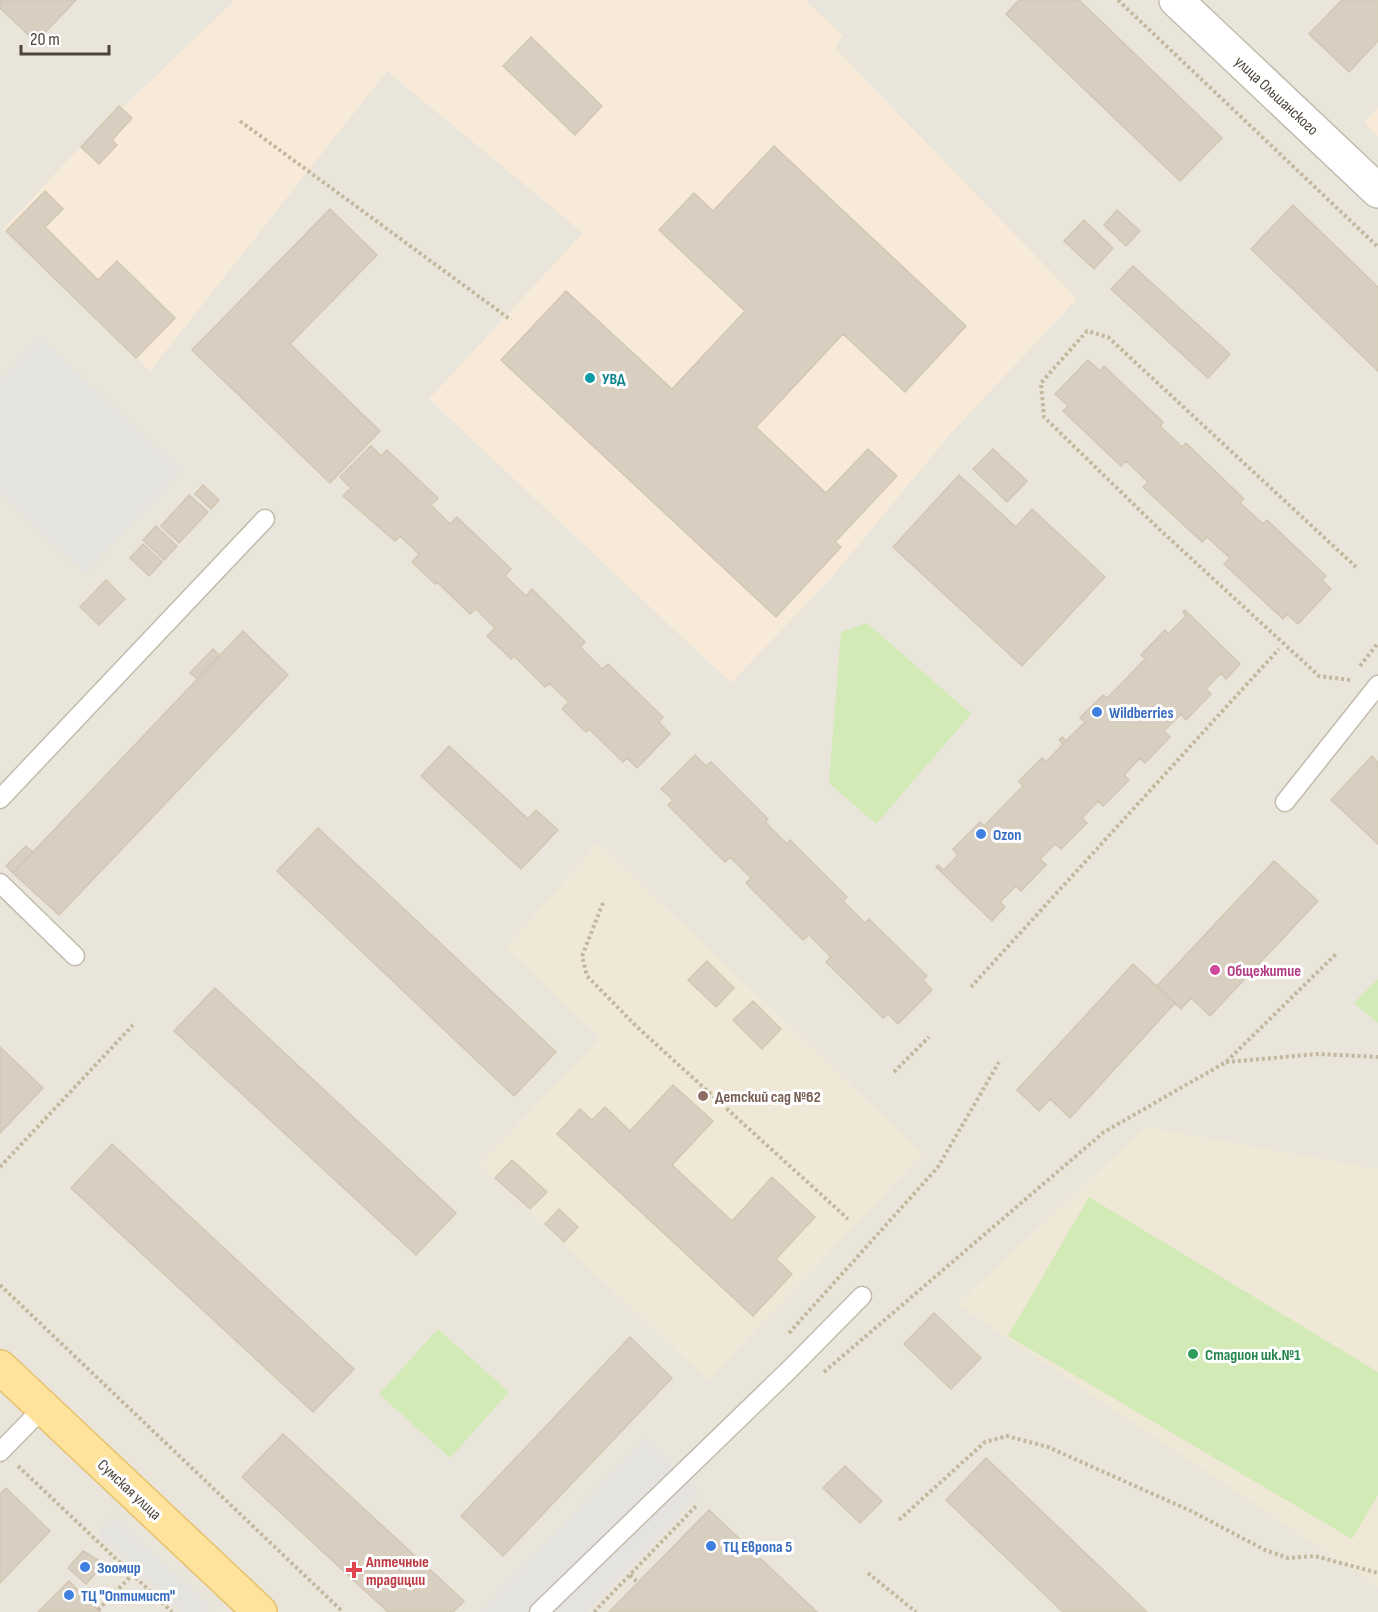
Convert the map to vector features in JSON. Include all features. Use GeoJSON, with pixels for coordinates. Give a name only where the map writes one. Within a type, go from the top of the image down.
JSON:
{"type":"FeatureCollection","features":[{"type":"Feature","properties":{"kind":"main road","name":"Сумская улица"},"geometry":{"type":"LineString","coordinates":[[0,1367],[260,1612]]}},
{"type":"Feature","properties":{"kind":"street","name":"улица Ольшанского"},"geometry":{"type":"LineString","coordinates":[[1176,0],[1378,191]]}},
{"type":"Feature","properties":{"kind":"lane"},"geometry":{"type":"LineString","coordinates":[[0,799],[266,519]]}},
{"type":"Feature","properties":{"kind":"lane"},"geometry":{"type":"LineString","coordinates":[[1285,802],[1378,685]]}},
{"type":"Feature","properties":{"kind":"lane"},"geometry":{"type":"LineString","coordinates":[[0,883],[75,956]]}},
{"type":"Feature","properties":{"kind":"lane"},"geometry":{"type":"LineString","coordinates":[[539,1612],[790,1370],[862,1296]]}},
{"type":"Feature","properties":{"kind":"lane"},"geometry":{"type":"LineString","coordinates":[[1,1452],[44,1408]]}},
{"type":"Feature","properties":{"kind":"path"},"geometry":{"type":"LineString","coordinates":[[1118,0],[1378,247]]}},
{"type":"Feature","properties":{"kind":"path"},"geometry":{"type":"LineString","coordinates":[[240,121],[511,320]]}},
{"type":"Feature","properties":{"kind":"path"},"geometry":{"type":"LineString","coordinates":[[1356,567],[1108,337],[1088,331],[1041,383],[1044,417],[1158,528],[1319,676],[1349,681],[1378,643]]}},
{"type":"Feature","properties":{"kind":"path"},"geometry":{"type":"LineString","coordinates":[[971,987],[1279,649]]}},
{"type":"Feature","properties":{"kind":"path"},"geometry":{"type":"LineString","coordinates":[[603,903],[582,956],[587,976],[636,1026],[848,1219]]}},
{"type":"Feature","properties":{"kind":"path"},"geometry":{"type":"LineString","coordinates":[[815,1380],[1104,1132],[1226,1062],[1337,953]]}},
{"type":"Feature","properties":{"kind":"path"},"geometry":{"type":"LineString","coordinates":[[0,1167],[133,1025]]}},
{"type":"Feature","properties":{"kind":"path"},"geometry":{"type":"LineString","coordinates":[[894,1072],[929,1037]]}},
{"type":"Feature","properties":{"kind":"path"},"geometry":{"type":"LineString","coordinates":[[1226,1062],[1319,1054],[1378,1057]]}},
{"type":"Feature","properties":{"kind":"path"},"geometry":{"type":"LineString","coordinates":[[784,1338],[938,1167],[999,1062]]}},
{"type":"Feature","properties":{"kind":"path"},"geometry":{"type":"LineString","coordinates":[[0,1285],[343,1612]]}},
{"type":"Feature","properties":{"kind":"path"},"geometry":{"type":"LineString","coordinates":[[899,1520],[922,1502],[985,1442],[1007,1436],[1058,1451],[1191,1511],[1265,1550],[1288,1558],[1315,1556],[1378,1573]]}},
{"type":"Feature","properties":{"kind":"path"},"geometry":{"type":"LineString","coordinates":[[1,1452],[172,1612]]}},
{"type":"Feature","properties":{"kind":"path"},"geometry":{"type":"LineString","coordinates":[[594,1612],[698,1504]]}},
{"type":"Feature","properties":{"kind":"path"},"geometry":{"type":"LineString","coordinates":[[98,1610],[133,1574]]}},
{"type":"Feature","properties":{"kind":"path"},"geometry":{"type":"LineString","coordinates":[[868,1574],[916,1612]]}},
{"type":"Feature","properties":{"kind":"path"},"geometry":{"type":"LineString","coordinates":[[630,1575],[638,1582]]}},
{"type":"Feature","properties":{"kind":"shaded area"},"geometry":{"type":"Polygon","coordinates":[[[0,0],[1378,0],[1378,1612],[0,1612],[0,0]]]}},
{"type":"Feature","properties":{"kind":"shaded area"},"geometry":{"type":"Polygon","coordinates":[[[235,0],[805,0],[843,36],[835,48],[1077,299],[952,432],[831,578],[731,683],[429,399],[583,233],[387,71],[150,371],[3,229],[119,106],[122,108],[235,0]]]}},
{"type":"Feature","properties":{"kind":"shaded area"},"geometry":{"type":"Polygon","coordinates":[[[1378,107],[1378,136],[1364,123],[1378,107]]]}},
{"type":"Feature","properties":{"kind":"shaded area"},"geometry":{"type":"Polygon","coordinates":[[[40,338],[181,471],[85,573],[0,493],[0,380],[40,338]]]}},
{"type":"Feature","properties":{"kind":"shaded area","name":"Детский сад №62"},"geometry":{"type":"Polygon","coordinates":[[[598,843],[923,1154],[708,1380],[479,1165],[600,1038],[506,948],[598,843]]]}},
{"type":"Feature","properties":{"kind":"shaded area"},"geometry":{"type":"Polygon","coordinates":[[[1146,1127],[1378,1169],[1378,1587],[957,1304],[1146,1127]]]}},
{"type":"Feature","properties":{"kind":"shaded area"},"geometry":{"type":"Polygon","coordinates":[[[645,1439],[699,1494],[586,1612],[480,1612],[645,1439]]]}},
{"type":"Feature","properties":{"kind":"shaded area"},"geometry":{"type":"Polygon","coordinates":[[[113,1517],[211,1607],[207,1612],[183,1612],[98,1533],[113,1517]]]}},
{"type":"Feature","properties":{"kind":"green space"},"geometry":{"type":"Polygon","coordinates":[[[867,623],[971,714],[876,824],[829,783],[841,632],[867,623]]]}},
{"type":"Feature","properties":{"kind":"green space"},"geometry":{"type":"Polygon","coordinates":[[[1378,979],[1378,1023],[1354,1003],[1378,979]]]}},
{"type":"Feature","properties":{"kind":"green space","name":"Стадион шк.№1"},"geometry":{"type":"Polygon","coordinates":[[[1089,1197],[1378,1372],[1378,1495],[1352,1539],[1008,1336],[1089,1197]]]}},
{"type":"Feature","properties":{"kind":"green space"},"geometry":{"type":"Polygon","coordinates":[[[438,1329],[509,1392],[450,1458],[379,1394],[438,1329]]]}},
{"type":"Feature","properties":{"kind":"building"},"geometry":{"type":"Polygon","coordinates":[[[0,0],[76,0],[36,42],[0,8],[0,0]]]}},
{"type":"Feature","properties":{"kind":"building"},"geometry":{"type":"Polygon","coordinates":[[[1019,0],[1079,0],[1222,138],[1180,181],[1006,14],[1019,0]]]}},
{"type":"Feature","properties":{"kind":"building"},"geometry":{"type":"Polygon","coordinates":[[[1342,0],[1378,0],[1378,41],[1349,72],[1309,34],[1342,0]]]}},
{"type":"Feature","properties":{"kind":"building"},"geometry":{"type":"Polygon","coordinates":[[[531,37],[602,106],[575,135],[503,66],[531,37]]]}},
{"type":"Feature","properties":{"kind":"building"},"geometry":{"type":"Polygon","coordinates":[[[119,106],[132,118],[112,140],[117,145],[99,164],[81,147],[119,106]]]}},
{"type":"Feature","properties":{"kind":"building","name":"УВД"},"geometry":{"type":"Polygon","coordinates":[[[774,146],[966,326],[905,392],[843,334],[756,427],[826,493],[868,449],[897,476],[835,542],[841,547],[776,617],[501,360],[566,291],[672,389],[745,311],[659,230],[694,193],[713,211],[774,146]]]}},
{"type":"Feature","properties":{"kind":"building"},"geometry":{"type":"Polygon","coordinates":[[[45,191],[63,209],[45,227],[98,280],[117,261],[175,318],[136,358],[6,231],[45,191]]]}},
{"type":"Feature","properties":{"kind":"building"},"geometry":{"type":"Polygon","coordinates":[[[1293,205],[1378,287],[1378,371],[1251,249],[1293,205]]]}},
{"type":"Feature","properties":{"kind":"building"},"geometry":{"type":"Polygon","coordinates":[[[330,209],[377,255],[290,344],[380,431],[330,483],[192,350],[330,209]]]}},
{"type":"Feature","properties":{"kind":"building"},"geometry":{"type":"Polygon","coordinates":[[[1117,210],[1140,231],[1126,246],[1104,225],[1117,210]]]}},
{"type":"Feature","properties":{"kind":"building"},"geometry":{"type":"Polygon","coordinates":[[[1084,220],[1113,248],[1094,269],[1064,241],[1084,220]]]}},
{"type":"Feature","properties":{"kind":"building"},"geometry":{"type":"Polygon","coordinates":[[[1133,266],[1230,354],[1208,378],[1111,289],[1133,266]]]}},
{"type":"Feature","properties":{"kind":"building"},"geometry":{"type":"Polygon","coordinates":[[[1088,360],[1100,371],[1104,366],[1163,422],[1160,426],[1182,447],[1186,443],[1244,499],[1240,503],[1263,524],[1267,520],[1326,576],[1322,580],[1331,589],[1298,624],[1287,614],[1283,619],[1224,564],[1230,558],[1207,537],[1202,542],[1143,487],[1148,482],[1126,461],[1121,466],[1063,411],[1068,406],[1055,394],[1088,360]]]}},
{"type":"Feature","properties":{"kind":"building"},"geometry":{"type":"Polygon","coordinates":[[[371,446],[381,456],[387,450],[438,498],[431,505],[450,524],[457,517],[511,569],[505,576],[526,596],[532,589],[585,642],[580,647],[602,669],[608,664],[663,717],[659,722],[670,734],[637,768],[627,758],[623,762],[589,729],[586,732],[562,709],[569,702],[549,683],[545,687],[514,656],[511,659],[487,636],[495,628],[476,609],[470,614],[412,562],[419,554],[400,536],[395,541],[343,496],[351,488],[340,477],[371,446]]]}},
{"type":"Feature","properties":{"kind":"building"},"geometry":{"type":"Polygon","coordinates":[[[993,449],[1027,481],[1007,502],[973,469],[993,449]]]}},
{"type":"Feature","properties":{"kind":"building"},"geometry":{"type":"Polygon","coordinates":[[[959,475],[1016,527],[1032,509],[1105,577],[1022,666],[893,547],[959,475]]]}},
{"type":"Feature","properties":{"kind":"building"},"geometry":{"type":"Polygon","coordinates":[[[203,485],[219,500],[211,509],[195,494],[203,485]]]}},
{"type":"Feature","properties":{"kind":"building"},"geometry":{"type":"Polygon","coordinates":[[[189,495],[208,512],[179,543],[161,526],[189,495]]]}},
{"type":"Feature","properties":{"kind":"building"},"geometry":{"type":"Polygon","coordinates":[[[156,526],[177,546],[164,560],[143,540],[156,526]]]}},
{"type":"Feature","properties":{"kind":"building"},"geometry":{"type":"Polygon","coordinates":[[[143,544],[162,562],[149,576],[130,558],[143,544]]]}},
{"type":"Feature","properties":{"kind":"building"},"geometry":{"type":"Polygon","coordinates":[[[106,580],[125,599],[99,625],[80,607],[106,580]]]}},
{"type":"Feature","properties":{"kind":"building"},"geometry":{"type":"Polygon","coordinates":[[[1185,610],[1240,664],[1226,679],[1221,673],[1206,689],[1211,694],[1186,720],[1181,714],[1164,731],[1170,737],[1145,763],[1140,758],[1124,775],[1129,780],[1103,806],[1098,801],[1082,818],[1087,823],[1061,849],[1055,844],[1040,859],[1046,865],[1021,891],[1016,886],[1000,902],[1005,907],[992,921],[936,867],[938,865],[944,870],[958,855],[953,849],[980,822],[984,826],[1023,786],[1019,781],[1042,758],[1046,762],[1063,744],[1059,740],[1062,737],[1066,741],[1085,722],[1080,718],[1103,695],[1107,698],[1122,683],[1145,659],[1141,655],[1165,630],[1168,634],[1186,616],[1183,612],[1185,610]]]}},
{"type":"Feature","properties":{"kind":"building"},"geometry":{"type":"Polygon","coordinates":[[[243,631],[288,675],[59,915],[13,873],[243,631]]]}},
{"type":"Feature","properties":{"kind":"building"},"geometry":{"type":"Polygon","coordinates":[[[213,649],[220,656],[197,679],[190,673],[213,649]]]}},
{"type":"Feature","properties":{"kind":"building"},"geometry":{"type":"Polygon","coordinates":[[[449,746],[528,819],[536,810],[558,830],[521,869],[421,776],[449,746]]]}},
{"type":"Feature","properties":{"kind":"building"},"geometry":{"type":"Polygon","coordinates":[[[695,755],[706,766],[711,762],[768,819],[765,822],[787,844],[790,840],[847,897],[843,901],[865,923],[869,919],[927,976],[923,980],[932,990],[898,1024],[888,1014],[883,1018],[826,962],[831,957],[809,935],[803,940],[746,883],[751,878],[730,857],[725,862],[668,805],[673,800],[661,789],[695,755]]]}},
{"type":"Feature","properties":{"kind":"building"},"geometry":{"type":"Polygon","coordinates":[[[1372,756],[1378,762],[1378,844],[1331,800],[1372,756]]]}},
{"type":"Feature","properties":{"kind":"building"},"geometry":{"type":"Polygon","coordinates":[[[318,828],[556,1052],[514,1096],[277,871],[318,828]]]}},
{"type":"Feature","properties":{"kind":"building"},"geometry":{"type":"Polygon","coordinates":[[[26,846],[33,852],[13,873],[6,866],[26,846]]]}},
{"type":"Feature","properties":{"kind":"building"},"geometry":{"type":"Polygon","coordinates":[[[1274,861],[1318,901],[1210,1016],[1191,998],[1181,1009],[1157,986],[1274,861]]]}},
{"type":"Feature","properties":{"kind":"building"},"geometry":{"type":"Polygon","coordinates":[[[707,961],[734,988],[716,1007],[688,980],[707,961]]]}},
{"type":"Feature","properties":{"kind":"building"},"geometry":{"type":"Polygon","coordinates":[[[1133,964],[1175,1003],[1070,1118],[1050,1099],[1039,1111],[1017,1090],[1133,964]]]}},
{"type":"Feature","properties":{"kind":"building"},"geometry":{"type":"Polygon","coordinates":[[[215,988],[456,1213],[416,1255],[174,1031],[215,988]]]}},
{"type":"Feature","properties":{"kind":"building"},"geometry":{"type":"Polygon","coordinates":[[[753,1001],[781,1029],[762,1049],[733,1020],[753,1001]]]}},
{"type":"Feature","properties":{"kind":"building"},"geometry":{"type":"Polygon","coordinates":[[[0,1047],[43,1088],[0,1133],[0,1047]]]}},
{"type":"Feature","properties":{"kind":"building"},"geometry":{"type":"Polygon","coordinates":[[[673,1085],[713,1121],[672,1165],[732,1221],[772,1177],[815,1217],[776,1259],[792,1274],[753,1316],[557,1134],[580,1109],[592,1120],[605,1107],[630,1131],[673,1085]]]}},
{"type":"Feature","properties":{"kind":"building"},"geometry":{"type":"Polygon","coordinates":[[[112,1144],[354,1369],[313,1412],[71,1188],[112,1144]]]}},
{"type":"Feature","properties":{"kind":"building"},"geometry":{"type":"Polygon","coordinates":[[[512,1160],[547,1192],[530,1209],[495,1178],[512,1160]]]}},
{"type":"Feature","properties":{"kind":"building"},"geometry":{"type":"Polygon","coordinates":[[[559,1209],[578,1227],[564,1242],[545,1224],[559,1209]]]}},
{"type":"Feature","properties":{"kind":"building"},"geometry":{"type":"Polygon","coordinates":[[[934,1313],[981,1358],[951,1389],[904,1344],[934,1313]]]}},
{"type":"Feature","properties":{"kind":"building"},"geometry":{"type":"Polygon","coordinates":[[[630,1337],[672,1378],[503,1556],[461,1516],[630,1337]]]}},
{"type":"Feature","properties":{"kind":"building"},"geometry":{"type":"Polygon","coordinates":[[[283,1434],[464,1601],[453,1612],[388,1612],[242,1477],[283,1434]]]}},
{"type":"Feature","properties":{"kind":"building"},"geometry":{"type":"Polygon","coordinates":[[[986,1458],[1147,1612],[1063,1612],[946,1500],[986,1458]]]}},
{"type":"Feature","properties":{"kind":"building"},"geometry":{"type":"Polygon","coordinates":[[[845,1466],[882,1501],[860,1523],[823,1488],[845,1466]]]}},
{"type":"Feature","properties":{"kind":"building"},"geometry":{"type":"Polygon","coordinates":[[[6,1488],[50,1531],[0,1583],[0,1494],[6,1488]]]}},
{"type":"Feature","properties":{"kind":"building","name":"ТЦ Европа 5"},"geometry":{"type":"Polygon","coordinates":[[[709,1510],[817,1612],[609,1612],[709,1510]]]}},
{"type":"Feature","properties":{"kind":"building","name":"Зоомир"},"geometry":{"type":"Polygon","coordinates":[[[83,1551],[98,1560],[96,1562],[101,1567],[86,1584],[68,1568],[83,1551]]]}},
{"type":"Feature","properties":{"kind":"building","name":"ТЦ \"Оптимист\""},"geometry":{"type":"Polygon","coordinates":[[[69,1581],[100,1612],[38,1612],[69,1581]]]}},
{"type":"Feature","properties":{"kind":"place","name":"УВД"},"geometry":{"type":"Point","coordinates":[590,378]}},
{"type":"Feature","properties":{"kind":"place","name":"Wildberries"},"geometry":{"type":"Point","coordinates":[1097,712]}},
{"type":"Feature","properties":{"kind":"place","name":"Ozon"},"geometry":{"type":"Point","coordinates":[981,834]}},
{"type":"Feature","properties":{"kind":"place","name":"Общежитие"},"geometry":{"type":"Point","coordinates":[1215,970]}},
{"type":"Feature","properties":{"kind":"place","name":"Детский сад №62"},"geometry":{"type":"Point","coordinates":[703,1096]}},
{"type":"Feature","properties":{"kind":"place","name":"Стадион шк.№1"},"geometry":{"type":"Point","coordinates":[1193,1354]}},
{"type":"Feature","properties":{"kind":"place","name":"ТЦ Европа 5"},"geometry":{"type":"Point","coordinates":[711,1546]}},
{"type":"Feature","properties":{"kind":"place","name":"Зоомир"},"geometry":{"type":"Point","coordinates":[85,1567]}},
{"type":"Feature","properties":{"kind":"place","name":"Аптечные традиции"},"geometry":{"type":"Point","coordinates":[354,1570]}},
{"type":"Feature","properties":{"kind":"place","name":"ТЦ \"Оптимист\""},"geometry":{"type":"Point","coordinates":[69,1595]}}]}
